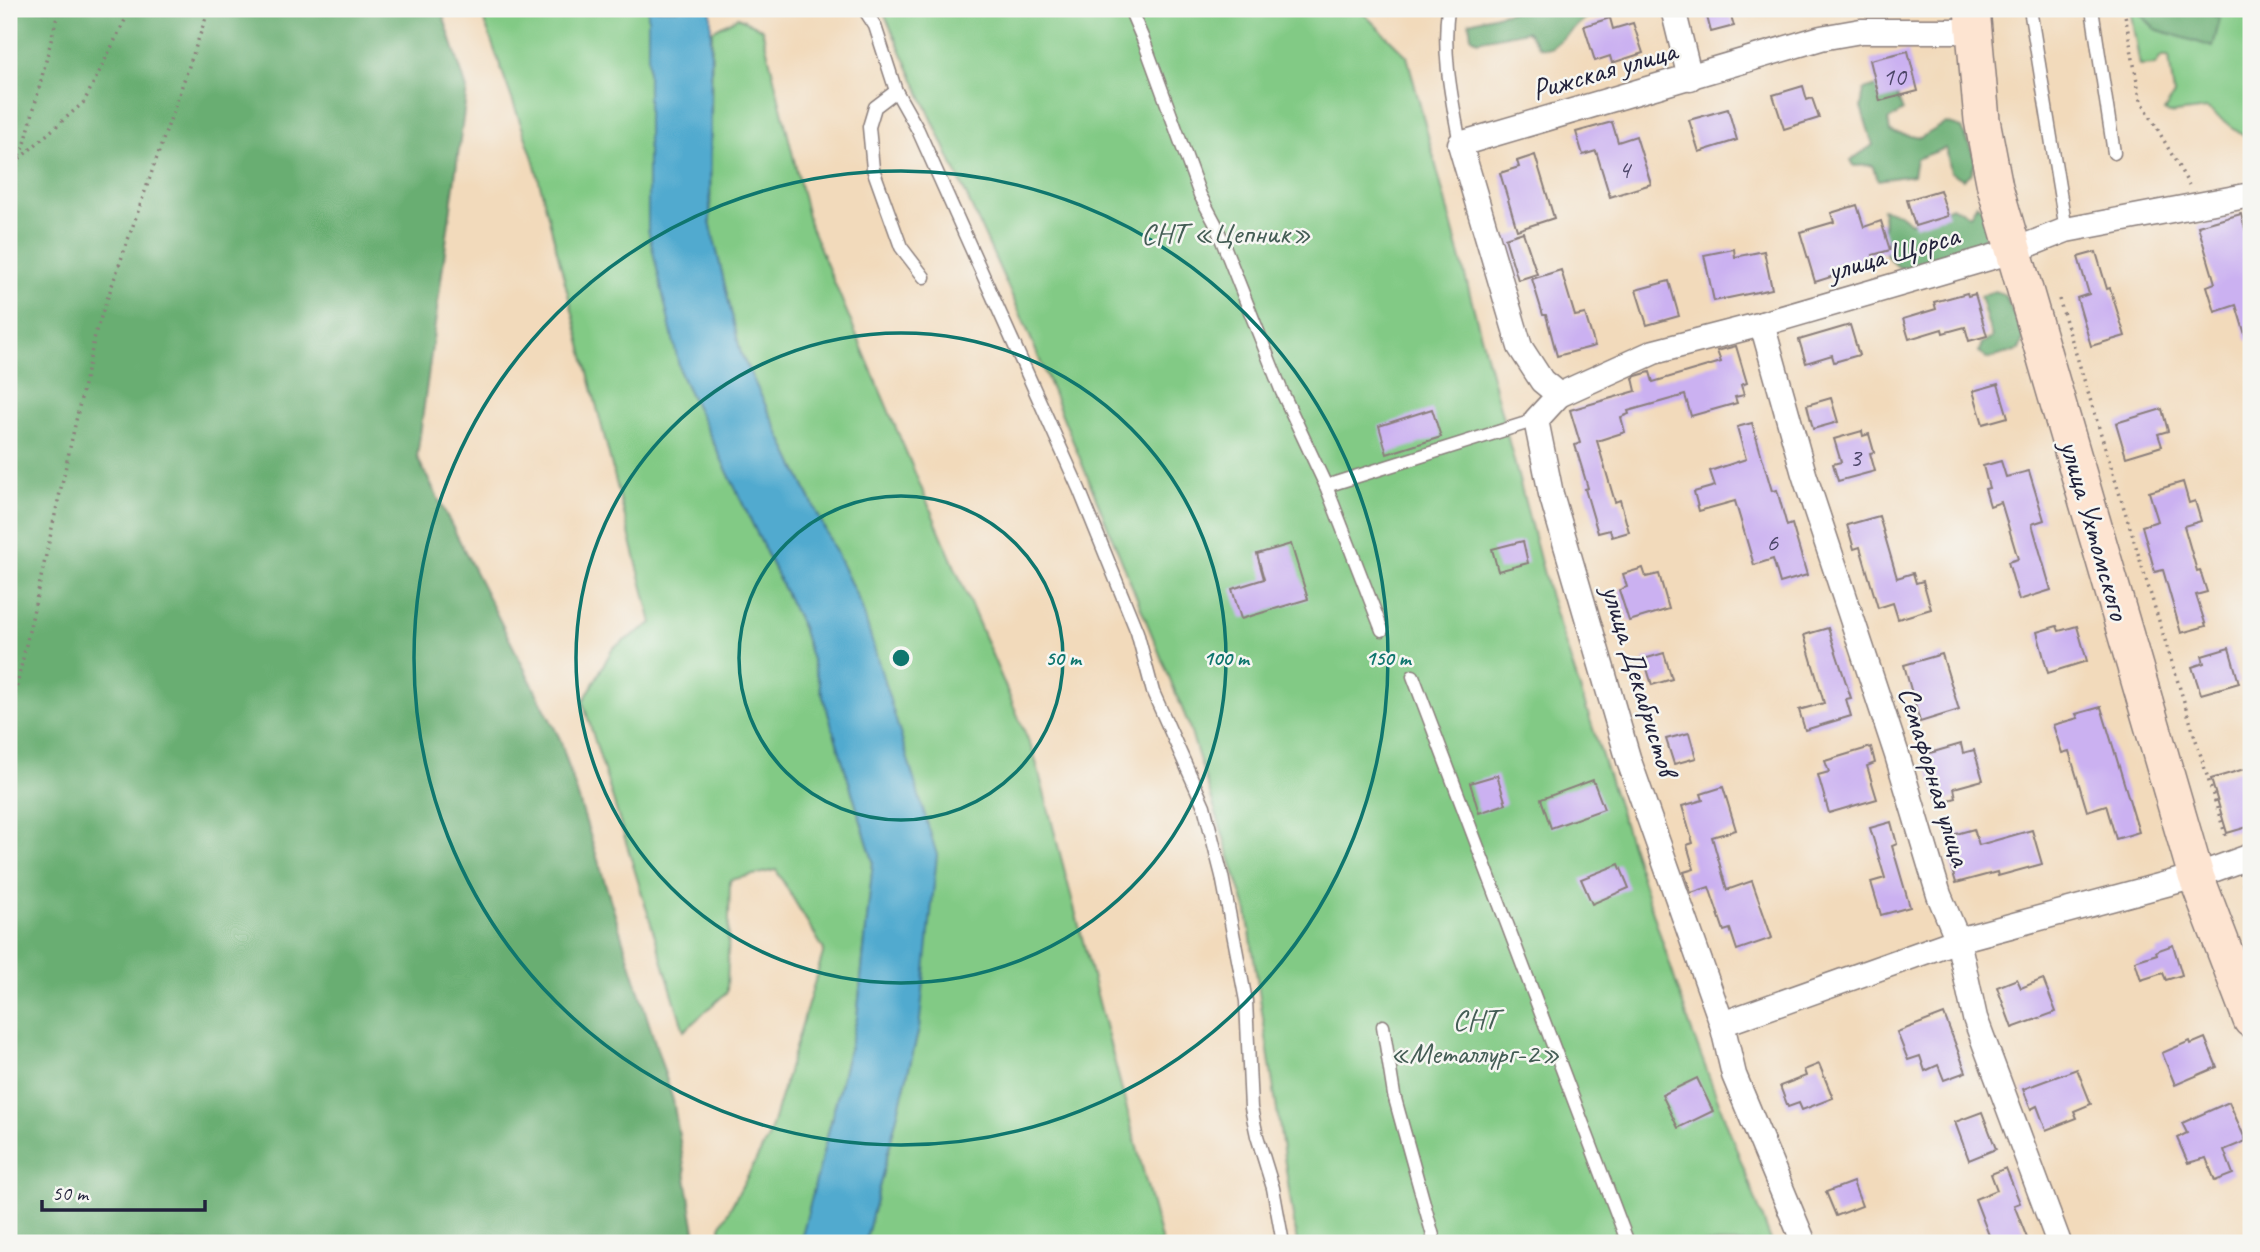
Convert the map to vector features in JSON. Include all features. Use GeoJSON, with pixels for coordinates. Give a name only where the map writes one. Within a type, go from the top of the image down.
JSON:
{"type":"FeatureCollection","features":[{"type":"Feature","properties":{"kind":"street"},"geometry":{"type":"LineString","coordinates":[[1673,9],[1690,78]]}},
{"type":"Feature","properties":{"kind":"street","name":"Рижская улица"},"geometry":{"type":"LineString","coordinates":[[1460,144],[1821,38],[1861,31],[1972,20]]}},
{"type":"Feature","properties":{"kind":"street","name":"улица Ухтомского"},"geometry":{"type":"LineString","coordinates":[[1972,20],[1982,120],[1995,187],[2196,876],[2251,1020]]}},
{"type":"Feature","properties":{"kind":"street"},"geometry":{"type":"LineString","coordinates":[[1460,144],[1520,347],[1542,381],[1559,395],[1536,420]]}},
{"type":"Feature","properties":{"kind":"street","name":"улица Щорса"},"geometry":{"type":"LineString","coordinates":[[1559,395],[1654,352],[1762,324],[2013,251],[2066,230],[2251,195]]}},
{"type":"Feature","properties":{"kind":"street","name":"Семафорная улица"},"geometry":{"type":"LineString","coordinates":[[1762,324],[1804,474],[1897,755],[1939,895],[1958,940],[1975,1018],[2059,1243]]}},
{"type":"Feature","properties":{"kind":"street","name":"улица Декабристов"},"geometry":{"type":"LineString","coordinates":[[1536,420],[1551,494],[1629,761],[1722,1024],[1734,1074],[1804,1243]]}},
{"type":"Feature","properties":{"kind":"street"},"geometry":{"type":"LineString","coordinates":[[1722,1024],[1958,940],[2196,876],[2243,859]]}},
{"type":"Feature","properties":{"kind":"lane"},"geometry":{"type":"LineString","coordinates":[[864,9],[875,26],[896,92],[918,130],[1079,489],[1137,632],[1153,691],[1204,806],[1222,876],[1246,1001],[1251,1108],[1273,1188],[1283,1243]]}},
{"type":"Feature","properties":{"kind":"lane"},"geometry":{"type":"LineString","coordinates":[[1130,9],[1200,195],[1215,223],[1282,392],[1326,486],[1382,630]]}},
{"type":"Feature","properties":{"kind":"lane"},"geometry":{"type":"LineString","coordinates":[[1448,9],[1446,71],[1460,144]]}},
{"type":"Feature","properties":{"kind":"lane"},"geometry":{"type":"LineString","coordinates":[[2030,9],[2066,230]]}},
{"type":"Feature","properties":{"kind":"lane"},"geometry":{"type":"LineString","coordinates":[[2092,9],[2114,153]]}},
{"type":"Feature","properties":{"kind":"lane"},"geometry":{"type":"LineString","coordinates":[[896,92],[875,107],[869,127],[873,169],[901,247],[924,277]]}},
{"type":"Feature","properties":{"kind":"lane"},"geometry":{"type":"LineString","coordinates":[[1326,486],[1536,420]]}},
{"type":"Feature","properties":{"kind":"lane"},"geometry":{"type":"LineString","coordinates":[[1413,676],[1628,1243]]}},
{"type":"Feature","properties":{"kind":"lane"},"geometry":{"type":"LineString","coordinates":[[1382,1026],[1394,1096],[1435,1243]]}},
{"type":"Feature","properties":{"kind":"path"},"geometry":{"type":"LineString","coordinates":[[10,168],[24,148],[59,9]]}},
{"type":"Feature","properties":{"kind":"path"},"geometry":{"type":"LineString","coordinates":[[10,168],[84,102],[126,18],[127,9]]}},
{"type":"Feature","properties":{"kind":"path"},"geometry":{"type":"LineString","coordinates":[[9,722],[96,331],[209,9]]}},
{"type":"Feature","properties":{"kind":"path"},"geometry":{"type":"LineString","coordinates":[[2124,9],[2140,98],[2199,204]]}},
{"type":"Feature","properties":{"kind":"path"},"geometry":{"type":"LineString","coordinates":[[2057,293],[2220,824],[2243,859],[2251,906]]}},
{"type":"Feature","properties":{"kind":"green space"},"geometry":{"type":"Polygon","coordinates":[[[9,9],[441,9],[467,89],[417,457],[560,739],[673,1100],[697,1243],[9,1243],[9,9]]]}},
{"type":"Feature","properties":{"kind":"green space"},"geometry":{"type":"Polygon","coordinates":[[[480,9],[648,9],[681,375],[802,627],[873,861],[857,1018],[802,1243],[722,1243],[720,1227],[769,1136],[824,950],[776,870],[730,880],[727,992],[684,1031],[583,702],[613,648],[652,623],[534,161],[480,9]]]}},
{"type":"Feature","properties":{"kind":"green space"},"geometry":{"type":"Polygon","coordinates":[[[882,9],[1359,9],[1407,56],[1550,597],[1691,1029],[1772,1243],[1297,1243],[1247,912],[1188,723],[1027,329],[882,9]]]}},
{"type":"Feature","properties":{"kind":"green space"},"geometry":{"type":"Polygon","coordinates":[[[1521,9],[1586,9],[1587,17],[1551,48],[1539,47],[1527,31],[1477,41],[1471,36],[1469,22],[1521,9]]]}},
{"type":"Feature","properties":{"kind":"green space"},"geometry":{"type":"Polygon","coordinates":[[[2130,9],[2144,9],[2141,15],[2220,18],[2199,9],[2251,9],[2251,140],[2207,109],[2168,114],[2164,111],[2174,95],[2169,57],[2161,57],[2155,65],[2140,66],[2130,9]]]}},
{"type":"Feature","properties":{"kind":"green space"},"geometry":{"type":"Polygon","coordinates":[[[2144,9],[2199,9],[2220,18],[2213,47],[2155,29],[2141,14],[2144,9]]]}},
{"type":"Feature","properties":{"kind":"green space"},"geometry":{"type":"Polygon","coordinates":[[[738,17],[762,29],[810,225],[1034,754],[1162,1243],[865,1243],[919,1029],[861,605],[741,354],[710,222],[712,31],[738,17]]]}},
{"type":"Feature","properties":{"kind":"green space"},"geometry":{"type":"Polygon","coordinates":[[[1880,85],[1895,90],[1903,111],[1888,120],[1890,132],[1920,138],[1946,123],[1962,128],[1976,161],[1971,174],[1963,179],[1951,172],[1946,148],[1916,159],[1913,175],[1878,180],[1872,165],[1854,166],[1851,160],[1873,145],[1861,107],[1864,90],[1880,85]]]}},
{"type":"Feature","properties":{"kind":"green space"},"geometry":{"type":"Polygon","coordinates":[[[1977,204],[1983,208],[1985,235],[1975,254],[1930,269],[1911,272],[1900,268],[1885,252],[1882,242],[1882,209],[1899,213],[1910,223],[1951,206],[1970,215],[1977,204]]]}},
{"type":"Feature","properties":{"kind":"green space"},"geometry":{"type":"Polygon","coordinates":[[[1995,291],[2005,295],[2024,338],[2019,350],[1987,359],[1979,352],[1982,343],[1992,338],[1980,296],[1995,291]]]}},
{"type":"Feature","properties":{"kind":"water"},"geometry":{"type":"Polygon","coordinates":[[[648,9],[711,9],[710,222],[741,354],[861,605],[937,855],[919,1029],[865,1243],[802,1243],[802,1236],[857,1018],[873,861],[802,627],[681,375],[648,229],[648,9]]]}},
{"type":"Feature","properties":{"kind":"building"},"geometry":{"type":"Polygon","coordinates":[[[1705,9],[1729,9],[1734,26],[1711,32],[1705,9]]]}},
{"type":"Feature","properties":{"kind":"building"},"geometry":{"type":"Polygon","coordinates":[[[1610,18],[1613,29],[1633,23],[1643,53],[1612,63],[1610,56],[1595,61],[1584,26],[1610,18]]]}},
{"type":"Feature","properties":{"kind":"building"},"geometry":{"type":"Polygon","coordinates":[[[1908,51],[1918,91],[1880,101],[1870,60],[1908,51]]]}},
{"type":"Feature","properties":{"kind":"building"},"geometry":{"type":"Polygon","coordinates":[[[1803,86],[1807,100],[1812,98],[1819,118],[1784,129],[1773,95],[1803,86]]]}},
{"type":"Feature","properties":{"kind":"building"},"geometry":{"type":"Polygon","coordinates":[[[1728,109],[1737,140],[1699,152],[1689,120],[1728,109]]]}},
{"type":"Feature","properties":{"kind":"building"},"geometry":{"type":"Polygon","coordinates":[[[1612,122],[1618,142],[1636,136],[1651,184],[1610,197],[1596,151],[1583,155],[1576,132],[1612,122]]]}},
{"type":"Feature","properties":{"kind":"building"},"geometry":{"type":"Polygon","coordinates":[[[1535,155],[1554,218],[1517,230],[1500,173],[1519,167],[1517,161],[1535,155]]]}},
{"type":"Feature","properties":{"kind":"building"},"geometry":{"type":"Polygon","coordinates":[[[1940,190],[1948,216],[1915,226],[1907,200],[1940,190]]]}},
{"type":"Feature","properties":{"kind":"building"},"geometry":{"type":"Polygon","coordinates":[[[1857,205],[1864,227],[1881,221],[1890,250],[1873,255],[1875,263],[1815,282],[1800,232],[1834,222],[1831,213],[1857,205]]]}},
{"type":"Feature","properties":{"kind":"building"},"geometry":{"type":"Polygon","coordinates":[[[2241,214],[2251,250],[2251,340],[2247,341],[2236,305],[2215,312],[2207,286],[2215,283],[2198,226],[2241,214]]]}},
{"type":"Feature","properties":{"kind":"building"},"geometry":{"type":"Polygon","coordinates":[[[1523,232],[1537,274],[1518,280],[1505,238],[1523,232]]]}},
{"type":"Feature","properties":{"kind":"building"},"geometry":{"type":"Polygon","coordinates":[[[1734,249],[1735,257],[1764,251],[1772,289],[1714,301],[1704,255],[1734,249]]]}},
{"type":"Feature","properties":{"kind":"building"},"geometry":{"type":"Polygon","coordinates":[[[2096,252],[2125,336],[2091,346],[2077,298],[2089,294],[2078,257],[2096,252]]]}},
{"type":"Feature","properties":{"kind":"building"},"geometry":{"type":"Polygon","coordinates":[[[1561,270],[1575,316],[1585,314],[1595,346],[1557,356],[1546,315],[1543,315],[1532,279],[1561,270]]]}},
{"type":"Feature","properties":{"kind":"building"},"geometry":{"type":"Polygon","coordinates":[[[1669,281],[1679,316],[1647,325],[1636,290],[1669,281]]]}},
{"type":"Feature","properties":{"kind":"building"},"geometry":{"type":"Polygon","coordinates":[[[1967,293],[1968,296],[1975,294],[1987,336],[1969,341],[1965,327],[1943,333],[1942,329],[1909,339],[1903,319],[1936,309],[1934,302],[1967,293]]]}},
{"type":"Feature","properties":{"kind":"building"},"geometry":{"type":"Polygon","coordinates":[[[1850,325],[1859,355],[1834,362],[1832,355],[1806,363],[1799,340],[1850,325]]]}},
{"type":"Feature","properties":{"kind":"building"},"geometry":{"type":"Polygon","coordinates":[[[1736,346],[1747,383],[1741,385],[1744,395],[1735,397],[1737,403],[1691,416],[1685,395],[1628,411],[1629,414],[1621,417],[1625,432],[1597,441],[1615,502],[1620,500],[1629,532],[1612,537],[1610,530],[1598,533],[1585,489],[1588,488],[1575,445],[1580,443],[1570,410],[1636,391],[1633,378],[1636,376],[1650,372],[1653,382],[1721,362],[1717,351],[1736,346]]]}},
{"type":"Feature","properties":{"kind":"building"},"geometry":{"type":"Polygon","coordinates":[[[1998,384],[2008,417],[1983,424],[1973,391],[1998,384]]]}},
{"type":"Feature","properties":{"kind":"building"},"geometry":{"type":"Polygon","coordinates":[[[1831,398],[1838,422],[1813,429],[1807,405],[1831,398]]]}},
{"type":"Feature","properties":{"kind":"building"},"geometry":{"type":"Polygon","coordinates":[[[1432,409],[1441,437],[1387,454],[1379,426],[1432,409]]]}},
{"type":"Feature","properties":{"kind":"building"},"geometry":{"type":"Polygon","coordinates":[[[2162,409],[2168,431],[2158,434],[2162,446],[2126,457],[2116,423],[2162,409]]]}},
{"type":"Feature","properties":{"kind":"building"},"geometry":{"type":"Polygon","coordinates":[[[1752,423],[1772,491],[1777,490],[1787,526],[1792,524],[1807,575],[1780,583],[1773,559],[1754,565],[1735,501],[1699,511],[1694,492],[1715,486],[1710,471],[1746,459],[1737,427],[1752,423]]]}},
{"type":"Feature","properties":{"kind":"building"},"geometry":{"type":"Polygon","coordinates":[[[1862,431],[1863,436],[1869,434],[1875,471],[1838,481],[1833,464],[1841,462],[1834,439],[1862,431]]]}},
{"type":"Feature","properties":{"kind":"building"},"geometry":{"type":"Polygon","coordinates":[[[2001,461],[2006,477],[2029,471],[2044,520],[2032,524],[2051,590],[2019,600],[2008,562],[2018,559],[2001,502],[1990,506],[1985,489],[1989,488],[1983,466],[2001,461]]]}},
{"type":"Feature","properties":{"kind":"building"},"geometry":{"type":"Polygon","coordinates":[[[2183,482],[2189,503],[2195,501],[2201,521],[2184,526],[2197,571],[2200,570],[2207,592],[2196,595],[2206,626],[2181,633],[2163,570],[2155,572],[2142,526],[2158,521],[2149,492],[2183,482]]]}},
{"type":"Feature","properties":{"kind":"building"},"geometry":{"type":"Polygon","coordinates":[[[1879,516],[1897,578],[1913,573],[1916,583],[1923,581],[1931,609],[1898,619],[1893,603],[1878,608],[1860,547],[1854,549],[1847,525],[1879,516]]]}},
{"type":"Feature","properties":{"kind":"building"},"geometry":{"type":"Polygon","coordinates":[[[1523,541],[1528,563],[1498,571],[1492,549],[1523,541]]]}},
{"type":"Feature","properties":{"kind":"building"},"geometry":{"type":"Polygon","coordinates":[[[1291,544],[1308,599],[1241,619],[1232,589],[1264,579],[1257,554],[1291,544]]]}},
{"type":"Feature","properties":{"kind":"building"},"geometry":{"type":"Polygon","coordinates":[[[1643,568],[1646,577],[1659,574],[1669,609],[1629,621],[1619,590],[1627,587],[1623,574],[1643,568]]]}},
{"type":"Feature","properties":{"kind":"building"},"geometry":{"type":"Polygon","coordinates":[[[2057,626],[2059,631],[2077,626],[2087,661],[2048,673],[2037,632],[2057,626]]]}},
{"type":"Feature","properties":{"kind":"building"},"geometry":{"type":"Polygon","coordinates":[[[1828,628],[1851,698],[1846,699],[1851,716],[1805,730],[1799,710],[1824,703],[1804,635],[1828,628]]]}},
{"type":"Feature","properties":{"kind":"building"},"geometry":{"type":"Polygon","coordinates":[[[2229,648],[2239,683],[2201,694],[2192,667],[2204,663],[2202,656],[2229,648]]]}},
{"type":"Feature","properties":{"kind":"building"},"geometry":{"type":"Polygon","coordinates":[[[1664,653],[1672,679],[1652,685],[1644,659],[1664,653]]]}},
{"type":"Feature","properties":{"kind":"building"},"geometry":{"type":"Polygon","coordinates":[[[1942,654],[1959,710],[1920,722],[1904,665],[1942,654]]]}},
{"type":"Feature","properties":{"kind":"building"},"geometry":{"type":"Polygon","coordinates":[[[2101,707],[2139,832],[2116,839],[2106,805],[2087,811],[2069,751],[2062,753],[2053,725],[2078,718],[2076,714],[2101,707]]]}},
{"type":"Feature","properties":{"kind":"building"},"geometry":{"type":"Polygon","coordinates":[[[1689,733],[1696,758],[1674,764],[1666,739],[1689,733]]]}},
{"type":"Feature","properties":{"kind":"building"},"geometry":{"type":"Polygon","coordinates":[[[1961,744],[1963,753],[1974,750],[1983,780],[1954,788],[1956,798],[1938,803],[1923,755],[1961,744]]]}},
{"type":"Feature","properties":{"kind":"building"},"geometry":{"type":"Polygon","coordinates":[[[1871,747],[1875,763],[1867,766],[1877,799],[1829,813],[1818,775],[1829,772],[1825,761],[1871,747]]]}},
{"type":"Feature","properties":{"kind":"building"},"geometry":{"type":"Polygon","coordinates":[[[2251,767],[2251,826],[2227,833],[2211,779],[2251,767]]]}},
{"type":"Feature","properties":{"kind":"building"},"geometry":{"type":"Polygon","coordinates":[[[1497,775],[1506,804],[1479,813],[1470,783],[1497,775]]]}},
{"type":"Feature","properties":{"kind":"building"},"geometry":{"type":"Polygon","coordinates":[[[1593,780],[1604,809],[1551,828],[1541,799],[1593,780]]]}},
{"type":"Feature","properties":{"kind":"building"},"geometry":{"type":"Polygon","coordinates":[[[1723,787],[1736,830],[1712,837],[1727,890],[1752,881],[1772,938],[1737,950],[1730,929],[1724,931],[1709,887],[1691,893],[1684,872],[1694,869],[1687,845],[1693,843],[1682,806],[1703,800],[1701,794],[1723,787]]]}},
{"type":"Feature","properties":{"kind":"building"},"geometry":{"type":"Polygon","coordinates":[[[1891,822],[1897,844],[1892,846],[1910,907],[1881,915],[1871,882],[1885,878],[1870,828],[1891,822]]]}},
{"type":"Feature","properties":{"kind":"building"},"geometry":{"type":"Polygon","coordinates":[[[1974,829],[1979,845],[2032,830],[2042,864],[1998,876],[1997,872],[1956,883],[1949,859],[1955,858],[1949,836],[1974,829]]]}},
{"type":"Feature","properties":{"kind":"building"},"geometry":{"type":"Polygon","coordinates":[[[1619,864],[1629,888],[1592,904],[1581,879],[1619,864]]]}},
{"type":"Feature","properties":{"kind":"building"},"geometry":{"type":"Polygon","coordinates":[[[2173,945],[2182,975],[2166,980],[2163,973],[2141,980],[2135,961],[2173,945]]]}},
{"type":"Feature","properties":{"kind":"building"},"geometry":{"type":"Polygon","coordinates":[[[2017,979],[2021,988],[2043,979],[2056,1012],[2012,1028],[1997,987],[2017,979]]]}},
{"type":"Feature","properties":{"kind":"building"},"geometry":{"type":"Polygon","coordinates":[[[1944,1014],[1966,1072],[1944,1080],[1938,1065],[1925,1071],[1920,1056],[1908,1060],[1897,1032],[1944,1014]]]}},
{"type":"Feature","properties":{"kind":"building"},"geometry":{"type":"Polygon","coordinates":[[[2205,1038],[2217,1067],[2175,1085],[2162,1053],[2190,1041],[2191,1044],[2205,1038]]]}},
{"type":"Feature","properties":{"kind":"building"},"geometry":{"type":"Polygon","coordinates":[[[1819,1064],[1833,1098],[1802,1110],[1799,1103],[1788,1107],[1780,1086],[1806,1076],[1804,1070],[1819,1064]]]}},
{"type":"Feature","properties":{"kind":"building"},"geometry":{"type":"Polygon","coordinates":[[[2077,1069],[2091,1104],[2074,1111],[2077,1118],[2046,1130],[2037,1106],[2031,1109],[2023,1089],[2077,1069]]]}},
{"type":"Feature","properties":{"kind":"building"},"geometry":{"type":"Polygon","coordinates":[[[1697,1078],[1713,1111],[1678,1128],[1662,1095],[1697,1078]]]}},
{"type":"Feature","properties":{"kind":"building"},"geometry":{"type":"Polygon","coordinates":[[[2229,1102],[2246,1141],[2224,1150],[2233,1174],[2215,1181],[2206,1158],[2188,1163],[2177,1138],[2187,1133],[2182,1123],[2229,1102]]]}},
{"type":"Feature","properties":{"kind":"building"},"geometry":{"type":"Polygon","coordinates":[[[1982,1112],[1996,1149],[1969,1160],[1955,1122],[1982,1112]]]}},
{"type":"Feature","properties":{"kind":"building"},"geometry":{"type":"Polygon","coordinates":[[[2006,1168],[2020,1203],[2014,1205],[2029,1243],[1992,1243],[1975,1199],[1997,1190],[1991,1174],[2006,1168]]]}},
{"type":"Feature","properties":{"kind":"building"},"geometry":{"type":"Polygon","coordinates":[[[1853,1182],[1862,1206],[1836,1216],[1826,1192],[1853,1182]]]}},
{"type":"Feature","properties":{"kind":"park label","name":"СНТ «Цепник»"},"geometry":{"type":"Point","coordinates":[1226,233]}},
{"type":"Feature","properties":{"kind":"park label","name":"СНТ «Металлург-2»"},"geometry":{"type":"Point","coordinates":[1475,1036]}}]}
